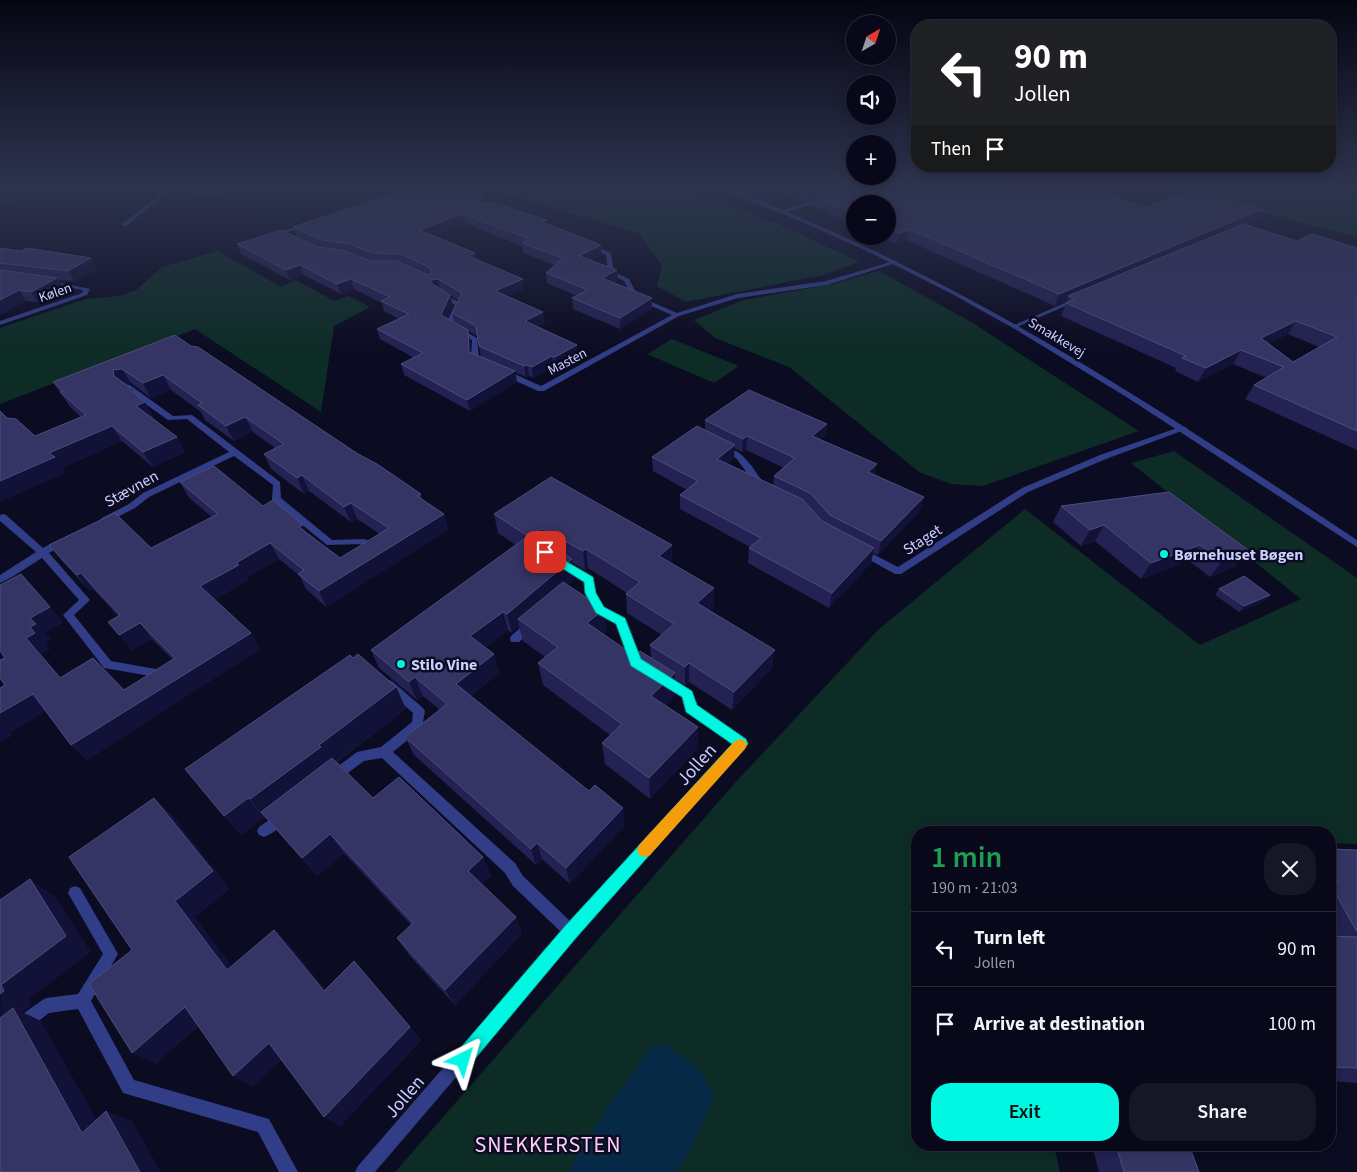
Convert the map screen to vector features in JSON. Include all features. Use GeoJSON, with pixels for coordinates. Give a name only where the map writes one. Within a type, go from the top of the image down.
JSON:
{"type":"FeatureCollection","features":[{"type":"Feature","properties":{"kind":"street"},"geometry":{"type":"LineString","coordinates":[[584,243],[609,254],[611,273],[627,280],[636,296],[677,316]]}},
{"type":"Feature","properties":{"kind":"street","name":"Smakkevej"},"geometry":{"type":"LineString","coordinates":[[853,243],[896,262],[1015,326],[1183,429],[1357,544]]}},
{"type":"Feature","properties":{"kind":"street","name":"Masten"},"geometry":{"type":"LineString","coordinates":[[437,292],[459,304],[448,325],[475,339],[476,359],[541,389],[677,316],[737,296],[827,283],[896,262]]}},
{"type":"Feature","properties":{"kind":"street","name":"Kølen"},"geometry":{"type":"LineString","coordinates":[[0,323],[85,294],[87,289],[40,281]]}},
{"type":"Feature","properties":{"kind":"street"},"geometry":{"type":"LineString","coordinates":[[1015,326],[1082,298]]}},
{"type":"Feature","properties":{"kind":"street"},"geometry":{"type":"LineString","coordinates":[[127,387],[171,418],[189,417],[277,484],[276,499],[330,543],[364,542]]}},
{"type":"Feature","properties":{"kind":"street","name":"Staget"},"geometry":{"type":"LineString","coordinates":[[855,549],[898,572],[1025,490],[1103,457],[1183,429]]}},
{"type":"Feature","properties":{"kind":"street"},"geometry":{"type":"LineString","coordinates":[[716,445],[739,456],[764,491],[772,494]]}},
{"type":"Feature","properties":{"kind":"street","name":"Stævnen"},"geometry":{"type":"LineString","coordinates":[[99,523],[132,506],[146,495],[235,452]]}},
{"type":"Feature","properties":{"kind":"street"},"geometry":{"type":"LineString","coordinates":[[0,518],[3,518],[42,552],[85,600],[68,616],[108,665],[156,673]]}},
{"type":"Feature","properties":{"kind":"street"},"geometry":{"type":"LineString","coordinates":[[0,579],[17,570],[42,552],[74,535]]}},
{"type":"Feature","properties":{"kind":"street","name":"Jollen"},"geometry":{"type":"LineString","coordinates":[[364,1172],[571,932],[741,744],[691,708],[687,694],[636,662],[620,622],[600,610],[584,593],[589,580],[552,557]]}},
{"type":"Feature","properties":{"kind":"street"},"geometry":{"type":"LineString","coordinates":[[514,639],[542,616]]}},
{"type":"Feature","properties":{"kind":"street"},"geometry":{"type":"LineString","coordinates":[[324,785],[361,756],[384,752],[418,724],[419,710],[382,679]]}},
{"type":"Feature","properties":{"kind":"street"},"geometry":{"type":"LineString","coordinates":[[384,752],[510,868],[518,881],[571,932]]}},
{"type":"Feature","properties":{"kind":"street"},"geometry":{"type":"LineString","coordinates":[[264,831],[294,808]]}},
{"type":"Feature","properties":{"kind":"street"},"geometry":{"type":"LineString","coordinates":[[75,893],[111,954],[82,1001]]}},
{"type":"Feature","properties":{"kind":"street"},"geometry":{"type":"LineString","coordinates":[[0,1040],[46,1006],[82,1001]]}},
{"type":"Feature","properties":{"kind":"street"},"geometry":{"type":"LineString","coordinates":[[82,1001],[129,1086],[263,1125],[289,1172]]}},
{"type":"Feature","properties":{"kind":"green space"},"geometry":{"type":"Polygon","coordinates":[[[645,243],[819,243],[859,262],[823,275],[686,302],[657,286],[662,265],[645,243]]]}},
{"type":"Feature","properties":{"kind":"green space"},"geometry":{"type":"Polygon","coordinates":[[[218,251],[281,287],[296,280],[334,301],[349,296],[370,307],[334,326],[321,412],[195,329],[0,404],[0,328],[86,299],[119,296],[136,290],[162,267],[218,251]]]}},
{"type":"Feature","properties":{"kind":"green space"},"geometry":{"type":"Polygon","coordinates":[[[879,271],[973,323],[1139,431],[983,486],[951,484],[919,472],[789,367],[715,338],[694,320],[744,300],[833,284],[879,271]]]}},
{"type":"Feature","properties":{"kind":"green space"},"geometry":{"type":"Polygon","coordinates":[[[672,339],[739,366],[714,383],[647,354],[672,339]]]}},
{"type":"Feature","properties":{"kind":"green space"},"geometry":{"type":"Polygon","coordinates":[[[1174,451],[1357,578],[1357,844],[1336,843],[1336,826],[911,826],[911,1151],[1055,1151],[1060,1172],[395,1172],[734,784],[879,629],[1025,509],[1200,645],[1301,599],[1131,463],[1174,451]]]}},
{"type":"Feature","properties":{"kind":"water"},"geometry":{"type":"Polygon","coordinates":[[[665,1044],[696,1066],[715,1094],[690,1152],[675,1172],[567,1172],[606,1109],[651,1047],[665,1044]]]}},
{"type":"Feature","properties":{"kind":"building"},"geometry":{"type":"Polygon","coordinates":[[[309,243],[318,247],[345,251],[370,261],[397,261],[428,275],[432,272],[430,268],[401,254],[372,253],[350,244],[341,243],[450,243],[475,253],[468,256],[523,279],[495,291],[543,312],[525,321],[577,345],[532,367],[524,366],[479,346],[476,326],[452,313],[462,293],[438,279],[431,280],[431,283],[450,295],[441,315],[468,330],[469,352],[515,371],[467,400],[401,364],[423,353],[377,329],[409,314],[381,301],[390,297],[351,279],[337,284],[300,265],[286,270],[237,244],[309,243]]]}},
{"type":"Feature","properties":{"kind":"building"},"geometry":{"type":"Polygon","coordinates":[[[522,243],[595,243],[601,245],[579,256],[617,270],[602,278],[652,298],[620,318],[572,298],[588,290],[546,273],[562,258],[522,243]]]}},
{"type":"Feature","properties":{"kind":"building"},"geometry":{"type":"Polygon","coordinates":[[[940,243],[1182,243],[1059,294],[940,243]]]}},
{"type":"Feature","properties":{"kind":"building"},"geometry":{"type":"Polygon","coordinates":[[[1198,243],[1340,243],[1357,248],[1357,431],[1254,385],[1284,367],[1241,350],[1206,368],[1182,358],[1186,356],[1066,303],[1075,299],[1068,296],[1198,243]],[[1296,321],[1261,338],[1293,362],[1337,337],[1296,321]]]}},
{"type":"Feature","properties":{"kind":"building"},"geometry":{"type":"Polygon","coordinates":[[[0,248],[21,251],[27,248],[91,258],[68,271],[0,263],[0,248]]]}},
{"type":"Feature","properties":{"kind":"building"},"geometry":{"type":"Polygon","coordinates":[[[0,270],[57,278],[31,292],[19,290],[0,300],[0,270]]]}},
{"type":"Feature","properties":{"kind":"building"},"geometry":{"type":"Polygon","coordinates":[[[175,335],[191,346],[198,347],[358,454],[377,464],[421,494],[417,496],[444,514],[319,591],[298,574],[304,570],[270,543],[236,563],[239,565],[200,586],[251,633],[71,745],[33,694],[0,713],[0,688],[5,685],[0,678],[0,660],[5,658],[0,651],[0,585],[21,574],[50,607],[30,618],[36,624],[30,627],[35,633],[26,638],[60,678],[93,658],[124,690],[175,658],[140,623],[119,635],[108,622],[120,615],[81,573],[77,575],[49,545],[115,513],[151,548],[218,514],[180,482],[214,466],[263,506],[273,500],[303,525],[299,527],[340,558],[389,528],[351,503],[344,507],[302,475],[297,478],[264,454],[284,444],[245,417],[226,426],[198,405],[202,403],[163,375],[143,383],[122,369],[113,370],[114,376],[131,388],[129,389],[145,402],[136,406],[177,437],[143,452],[112,426],[49,453],[55,457],[0,481],[0,411],[7,418],[16,419],[35,436],[86,415],[60,392],[63,391],[53,382],[175,335]]]}},
{"type":"Feature","properties":{"kind":"building"},"geometry":{"type":"Polygon","coordinates":[[[749,390],[827,424],[812,436],[877,464],[868,472],[924,497],[881,541],[830,515],[810,493],[774,476],[795,458],[747,436],[743,439],[705,420],[749,390]]]}},
{"type":"Feature","properties":{"kind":"building"},"geometry":{"type":"Polygon","coordinates":[[[697,426],[735,445],[717,459],[802,499],[822,521],[874,548],[832,593],[749,548],[761,538],[680,495],[698,481],[652,457],[697,426]]]}},
{"type":"Feature","properties":{"kind":"building"},"geometry":{"type":"Polygon","coordinates":[[[551,477],[672,545],[659,556],[714,588],[697,603],[775,650],[734,692],[689,663],[685,667],[650,645],[674,624],[626,594],[640,582],[586,549],[583,551],[543,529],[535,532],[538,537],[572,559],[507,614],[503,612],[470,636],[494,654],[456,684],[589,791],[595,785],[623,808],[566,868],[537,843],[531,849],[405,737],[447,704],[415,677],[409,682],[371,650],[528,536],[494,514],[551,477]]]}},
{"type":"Feature","properties":{"kind":"building"},"geometry":{"type":"Polygon","coordinates":[[[1169,492],[1248,550],[1222,561],[1200,545],[1151,563],[1104,525],[1090,530],[1061,506],[1169,492]]]}},
{"type":"Feature","properties":{"kind":"building"},"geometry":{"type":"Polygon","coordinates":[[[1244,576],[1270,595],[1244,606],[1219,589],[1244,576]]]}},
{"type":"Feature","properties":{"kind":"building"},"geometry":{"type":"Polygon","coordinates":[[[563,582],[604,609],[587,623],[635,656],[640,651],[675,673],[651,696],[698,727],[649,778],[602,743],[622,724],[538,663],[558,647],[518,619],[563,582]]]}},
{"type":"Feature","properties":{"kind":"building"},"geometry":{"type":"Polygon","coordinates":[[[358,654],[396,687],[319,745],[321,747],[224,816],[185,769],[350,655],[353,658],[358,654]]]}},
{"type":"Feature","properties":{"kind":"building"},"geometry":{"type":"Polygon","coordinates":[[[332,758],[373,798],[399,777],[483,857],[468,871],[516,917],[445,990],[397,938],[413,923],[330,834],[302,858],[261,812],[332,758]]]}},
{"type":"Feature","properties":{"kind":"building"},"geometry":{"type":"Polygon","coordinates":[[[154,798],[213,871],[175,901],[227,970],[274,930],[324,991],[354,961],[410,1027],[324,1117],[269,1043],[233,1076],[185,1007],[132,1053],[89,984],[132,950],[69,857],[154,798]]]}},
{"type":"Feature","properties":{"kind":"building"},"geometry":{"type":"Polygon","coordinates":[[[1336,849],[1357,850],[1357,932],[1336,894],[1336,882],[1338,882],[1336,878],[1336,849]]]}},
{"type":"Feature","properties":{"kind":"building"},"geometry":{"type":"Polygon","coordinates":[[[30,879],[66,936],[1,985],[4,991],[0,994],[0,900],[30,879]]]}},
{"type":"Feature","properties":{"kind":"building"},"geometry":{"type":"Polygon","coordinates":[[[1336,936],[1357,937],[1357,1068],[1336,1067],[1336,936]]]}},
{"type":"Feature","properties":{"kind":"building"},"geometry":{"type":"Polygon","coordinates":[[[13,1008],[82,1133],[106,1111],[140,1172],[0,1172],[0,1018],[13,1008]]]}},
{"type":"Feature","properties":{"kind":"building"},"geometry":{"type":"Polygon","coordinates":[[[1118,1151],[1191,1151],[1199,1172],[1124,1172],[1118,1151]]]}},
{"type":"Feature","properties":{"kind":"slow traffic"},"geometry":{"type":"LineString","coordinates":[[645,850],[740,745]]}},
{"type":"Feature","properties":{"kind":"place","name":"Børnehuset Bøgen"},"geometry":{"type":"Point","coordinates":[1164,554]}},
{"type":"Feature","properties":{"kind":"place","name":"Stilo Vine"},"geometry":{"type":"Point","coordinates":[401,664]}},
{"type":"Feature","properties":{"kind":"district","name":"SNEKKERSTEN"},"geometry":{"type":"Point","coordinates":[548,1144]}},
{"type":"Feature","properties":{"kind":"route"},"geometry":{"type":"LineString","coordinates":[[463,1060],[571,932],[741,744],[691,708],[687,694],[636,662],[620,622],[600,610],[590,593],[589,580],[545,552]]}}]}
